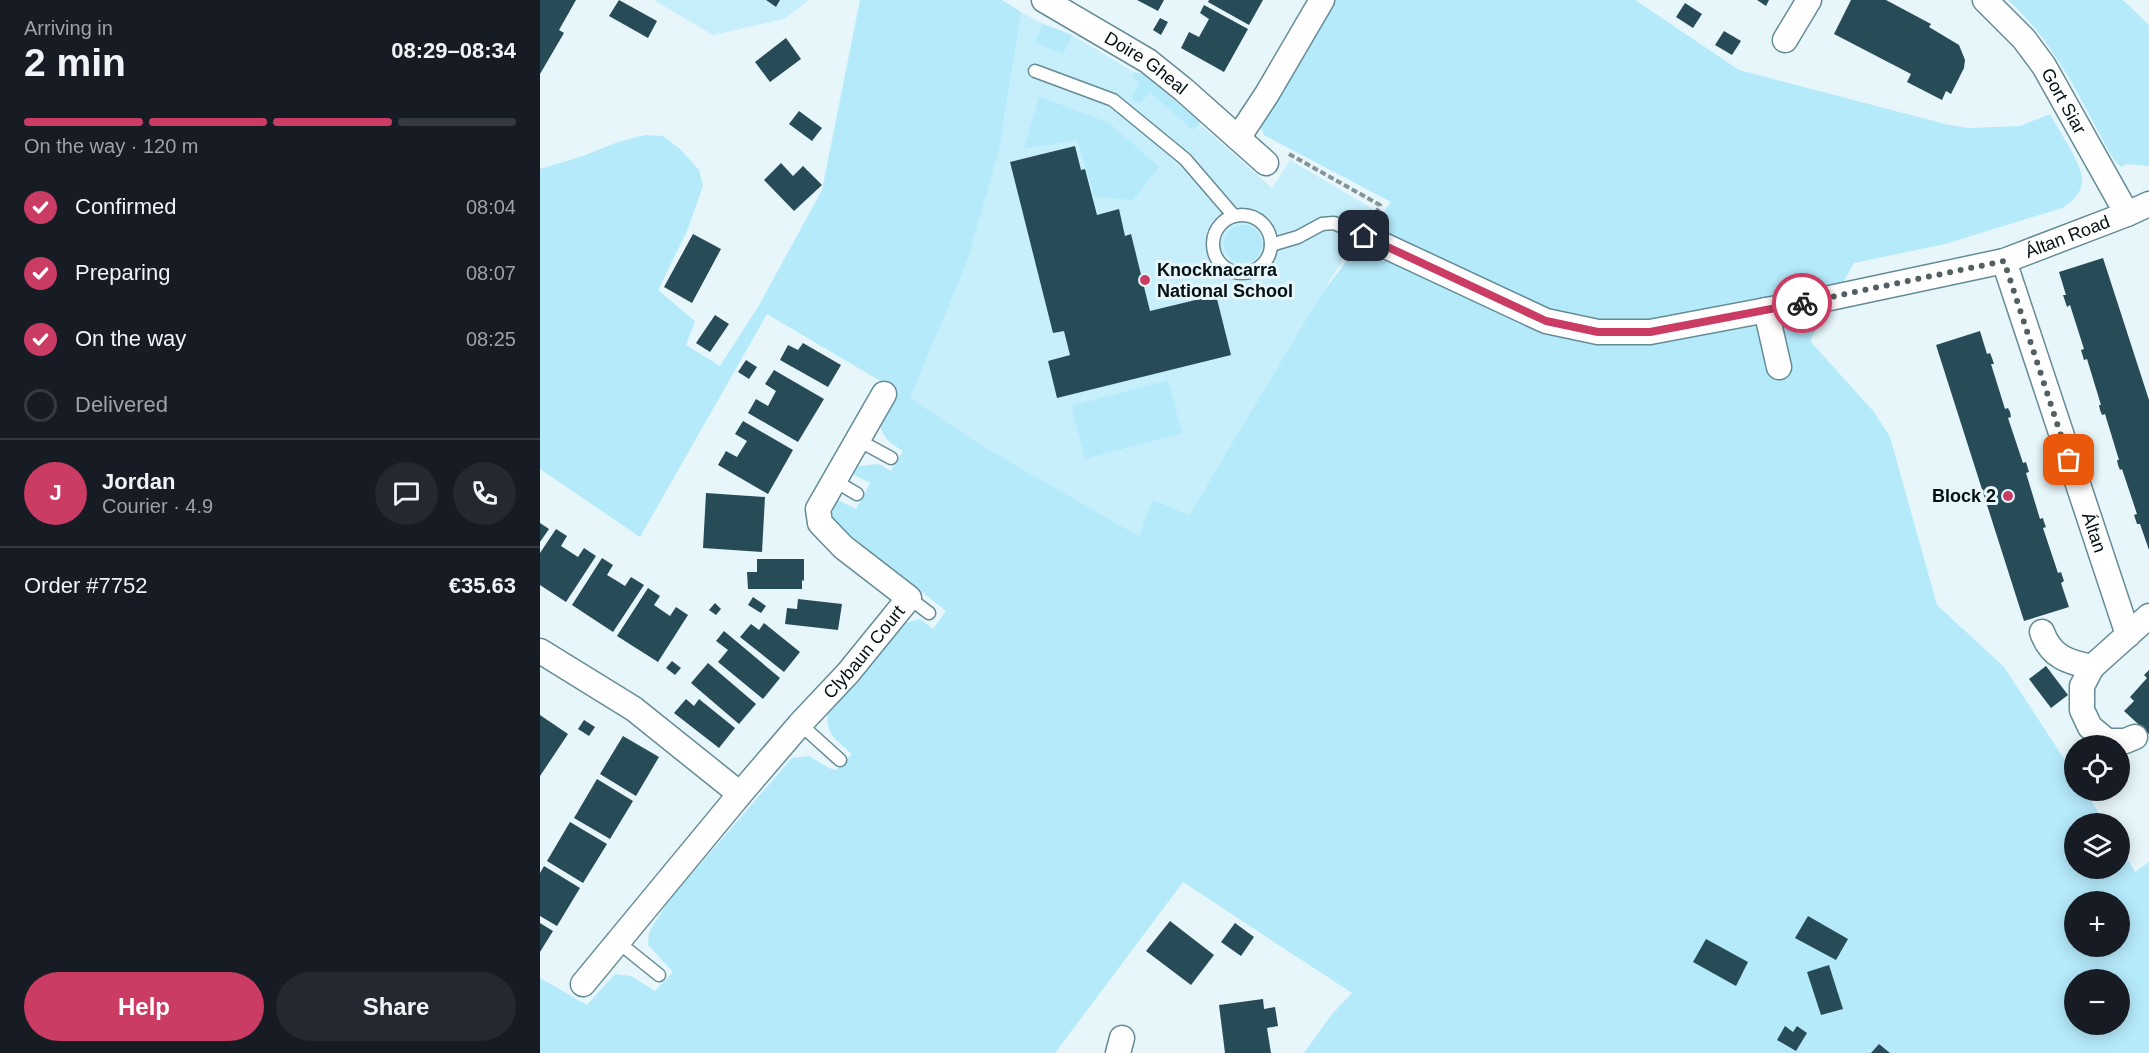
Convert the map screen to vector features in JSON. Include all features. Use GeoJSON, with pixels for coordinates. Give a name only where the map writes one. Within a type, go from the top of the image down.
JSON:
{"type":"FeatureCollection","features":[{"type":"Feature","properties":{"kind":"street","name":"Doire Gheal"},"geometry":{"type":"LineString","coordinates":[[1044,0],[1148,61],[1266,163]]}},
{"type":"Feature","properties":{"kind":"street"},"geometry":{"type":"LineString","coordinates":[[1238,138],[1267,94],[1322,0]]}},
{"type":"Feature","properties":{"kind":"street"},"geometry":{"type":"LineString","coordinates":[[1785,40],[1809,0]]}},
{"type":"Feature","properties":{"kind":"street","name":"Gort Siar"},"geometry":{"type":"LineString","coordinates":[[1985,0],[2018,32],[2044,66],[2127,214]]}},
{"type":"Feature","properties":{"kind":"street","name":"Áltan Road"},"geometry":{"type":"LineString","coordinates":[[1364,236],[1546,321],[1598,332],[1650,332],[2004,261],[2149,204]]}},
{"type":"Feature","properties":{"kind":"street","name":"Áltan"},"geometry":{"type":"LineString","coordinates":[[2004,261],[2128,635]]}},
{"type":"Feature","properties":{"kind":"street"},"geometry":{"type":"LineString","coordinates":[[1766,310],[1779,367]]}},
{"type":"Feature","properties":{"kind":"street","name":"Clybaun Court"},"geometry":{"type":"LineString","coordinates":[[584,984],[740,794],[800,724],[848,673],[909,598],[843,547],[820,523],[818,509],[884,394]]}},
{"type":"Feature","properties":{"kind":"street"},"geometry":{"type":"LineString","coordinates":[[2135,737],[2125,741],[2107,741],[2090,727],[2082,710],[2082,686],[2092,668],[2149,616]]}},
{"type":"Feature","properties":{"kind":"street"},"geometry":{"type":"LineString","coordinates":[[2042,632],[2045,640],[2058,656],[2068,662],[2092,668]]}},
{"type":"Feature","properties":{"kind":"street"},"geometry":{"type":"LineString","coordinates":[[540,651],[634,709],[740,794]]}},
{"type":"Feature","properties":{"kind":"lane"},"geometry":{"type":"LineString","coordinates":[[1035,71],[1113,100],[1185,159],[1234,216]]}},
{"type":"Feature","properties":{"kind":"lane"},"geometry":{"type":"LineString","coordinates":[[1243,215],[1260,221],[1266,227],[1271,244],[1266,261],[1251,272],[1233,271],[1225,267],[1215,252],[1215,235],[1219,226],[1234,216],[1243,215]]}},
{"type":"Feature","properties":{"kind":"lane"},"geometry":{"type":"LineString","coordinates":[[1271,244],[1298,237],[1322,224],[1334,223],[1364,236]]}},
{"type":"Feature","properties":{"kind":"lane"},"geometry":{"type":"LineString","coordinates":[[858,440],[891,458]]}},
{"type":"Feature","properties":{"kind":"lane"},"geometry":{"type":"LineString","coordinates":[[835,481],[857,494]]}},
{"type":"Feature","properties":{"kind":"lane"},"geometry":{"type":"LineString","coordinates":[[909,598],[929,613]]}},
{"type":"Feature","properties":{"kind":"lane"},"geometry":{"type":"LineString","coordinates":[[800,724],[840,760]]}},
{"type":"Feature","properties":{"kind":"lane"},"geometry":{"type":"LineString","coordinates":[[618,942],[659,975]]}},
{"type":"Feature","properties":{"kind":"path"},"geometry":{"type":"LineString","coordinates":[[1266,163],[1279,149],[1380,205],[1364,236]]}},
{"type":"Feature","properties":{"kind":"shaded area"},"geometry":{"type":"Polygon","coordinates":[[[654,0],[809,0],[784,19],[713,35],[654,0]]]}},
{"type":"Feature","properties":{"kind":"shaded area"},"geometry":{"type":"Polygon","coordinates":[[[860,0],[1002,0],[1021,12],[999,150],[966,265],[910,398],[981,445],[1139,536],[1153,500],[1189,515],[1321,295],[1391,202],[1264,135],[1261,128],[1263,120],[1333,0],[1635,0],[1739,70],[1949,125],[1969,128],[2020,126],[2050,114],[2074,155],[2081,172],[2081,187],[2073,199],[2062,208],[1945,244],[1854,263],[1810,341],[1874,412],[1890,437],[1937,605],[2004,667],[2064,759],[2064,801],[2091,801],[2099,813],[2064,813],[2064,879],[2130,879],[2130,863],[2135,872],[2149,862],[2149,1053],[1304,1053],[1332,1014],[1352,993],[1183,882],[1055,1053],[540,1053],[540,978],[587,1005],[615,974],[631,976],[655,991],[673,972],[648,945],[649,932],[669,900],[792,758],[809,756],[836,770],[852,754],[831,733],[828,714],[905,623],[920,619],[933,629],[946,611],[835,523],[831,515],[838,500],[856,509],[870,483],[853,474],[859,466],[879,464],[891,471],[903,451],[886,438],[880,426],[899,392],[767,314],[640,537],[540,469],[540,169],[618,142],[645,135],[663,136],[680,149],[699,170],[703,186],[687,231],[658,290],[695,321],[686,345],[720,366],[758,307],[822,190],[860,0]]]}},
{"type":"Feature","properties":{"kind":"shaded area"},"geometry":{"type":"Polygon","coordinates":[[[2008,0],[2123,0],[2149,25],[2149,166],[2127,164],[2121,167],[2114,160],[2055,55],[2025,17],[2008,0]]]}},
{"type":"Feature","properties":{"kind":"shaded area","name":"Knocknacarra National School"},"geometry":{"type":"Polygon","coordinates":[[[1021,12],[1043,24],[1072,35],[1134,72],[1143,74],[1272,188],[1290,160],[1373,209],[1189,515],[1139,536],[981,445],[910,398],[966,265],[1007,93],[1021,12]]]}},
{"type":"Feature","properties":{"kind":"shaded area"},"geometry":{"type":"Polygon","coordinates":[[[1043,24],[1072,35],[1063,54],[1035,43],[1043,24]]]}},
{"type":"Feature","properties":{"kind":"shaded area"},"geometry":{"type":"Polygon","coordinates":[[[1134,72],[1143,74],[1200,122],[1193,130],[1150,92],[1140,103],[1135,102],[1131,97],[1140,83],[1132,77],[1134,72]]]}},
{"type":"Feature","properties":{"kind":"shaded area"},"geometry":{"type":"Polygon","coordinates":[[[1039,96],[1109,123],[1159,167],[1133,200],[1095,197],[1077,140],[1024,149],[1039,96]]]}},
{"type":"Feature","properties":{"kind":"shaded area"},"geometry":{"type":"Polygon","coordinates":[[[1243,225],[1256,231],[1262,244],[1256,257],[1243,263],[1230,257],[1224,244],[1230,231],[1243,225]]]}},
{"type":"Feature","properties":{"kind":"shaded area"},"geometry":{"type":"Polygon","coordinates":[[[1168,380],[1182,433],[1085,459],[1071,406],[1168,380]]]}},
{"type":"Feature","properties":{"kind":"building"},"geometry":{"type":"Polygon","coordinates":[[[540,0],[576,0],[559,30],[564,33],[540,74],[540,0]]]}},
{"type":"Feature","properties":{"kind":"building"},"geometry":{"type":"Polygon","coordinates":[[[619,0],[657,21],[648,38],[609,16],[619,0]]]}},
{"type":"Feature","properties":{"kind":"building"},"geometry":{"type":"Polygon","coordinates":[[[766,0],[780,0],[776,7],[766,0]]]}},
{"type":"Feature","properties":{"kind":"building"},"geometry":{"type":"Polygon","coordinates":[[[1137,0],[1164,0],[1158,11],[1137,0]]]}},
{"type":"Feature","properties":{"kind":"building"},"geometry":{"type":"Polygon","coordinates":[[[1209,0],[1263,0],[1249,25],[1208,2],[1209,0]]]}},
{"type":"Feature","properties":{"kind":"building"},"geometry":{"type":"Polygon","coordinates":[[[1757,0],[1769,0],[1766,6],[1757,0]]]}},
{"type":"Feature","properties":{"kind":"building"},"geometry":{"type":"Polygon","coordinates":[[[1851,0],[1886,0],[1931,24],[1929,27],[1959,45],[1965,60],[1964,68],[1951,94],[1946,91],[1942,100],[1907,82],[1911,74],[1834,34],[1851,0]]]}},
{"type":"Feature","properties":{"kind":"building"},"geometry":{"type":"Polygon","coordinates":[[[1685,3],[1702,14],[1693,28],[1676,17],[1685,3]]]}},
{"type":"Feature","properties":{"kind":"building"},"geometry":{"type":"Polygon","coordinates":[[[1204,5],[1248,29],[1224,72],[1181,48],[1189,32],[1199,37],[1209,19],[1200,13],[1204,5]]]}},
{"type":"Feature","properties":{"kind":"building"},"geometry":{"type":"Polygon","coordinates":[[[1160,18],[1168,22],[1161,35],[1153,30],[1160,18]]]}},
{"type":"Feature","properties":{"kind":"building"},"geometry":{"type":"Polygon","coordinates":[[[1724,31],[1741,41],[1732,55],[1715,45],[1724,31]]]}},
{"type":"Feature","properties":{"kind":"building"},"geometry":{"type":"Polygon","coordinates":[[[786,38],[801,59],[770,82],[755,62],[786,38]]]}},
{"type":"Feature","properties":{"kind":"building"},"geometry":{"type":"Polygon","coordinates":[[[799,111],[822,128],[812,141],[789,124],[799,111]]]}},
{"type":"Feature","properties":{"kind":"building"},"geometry":{"type":"Polygon","coordinates":[[[1075,146],[1081,170],[1085,169],[1097,215],[1119,209],[1125,236],[1131,234],[1150,311],[1216,295],[1231,355],[1057,398],[1048,361],[1070,355],[1064,331],[1053,333],[1010,162],[1075,146]]]}},
{"type":"Feature","properties":{"kind":"building"},"geometry":{"type":"Polygon","coordinates":[[[781,163],[793,176],[803,166],[822,185],[794,211],[764,180],[781,163]]]}},
{"type":"Feature","properties":{"kind":"building"},"geometry":{"type":"Polygon","coordinates":[[[693,234],[721,249],[692,303],[664,287],[693,234]]]}},
{"type":"Feature","properties":{"kind":"building"},"geometry":{"type":"Polygon","coordinates":[[[2103,258],[2149,400],[2149,550],[2140,524],[2137,524],[2134,515],[2137,514],[2122,469],[2120,470],[2118,465],[2117,460],[2119,460],[2105,414],[2102,415],[2100,410],[2099,405],[2101,405],[2087,359],[2084,360],[2081,350],[2084,349],[2070,305],[2067,307],[2063,295],[2066,295],[2059,272],[2103,258]]]}},
{"type":"Feature","properties":{"kind":"building"},"geometry":{"type":"Polygon","coordinates":[[[715,315],[729,324],[710,352],[696,343],[715,315]]]}},
{"type":"Feature","properties":{"kind":"building","name":"Block 2"},"geometry":{"type":"Polygon","coordinates":[[[1980,331],[1987,354],[1990,353],[1994,364],[1991,364],[2005,409],[2008,408],[2010,412],[2011,417],[2008,418],[2023,463],[2026,462],[2029,472],[2026,473],[2040,519],[2043,518],[2046,527],[2043,528],[2058,573],[2061,572],[2064,581],[2061,583],[2069,607],[2024,621],[1936,345],[1980,331]]]}},
{"type":"Feature","properties":{"kind":"building"},"geometry":{"type":"Polygon","coordinates":[[[803,343],[841,365],[828,387],[780,360],[788,345],[798,350],[803,343]]]}},
{"type":"Feature","properties":{"kind":"building"},"geometry":{"type":"Polygon","coordinates":[[[746,360],[757,367],[749,379],[738,372],[746,360]]]}},
{"type":"Feature","properties":{"kind":"building"},"geometry":{"type":"Polygon","coordinates":[[[774,370],[824,399],[798,442],[748,413],[756,399],[768,406],[776,391],[765,384],[774,370]]]}},
{"type":"Feature","properties":{"kind":"building"},"geometry":{"type":"Polygon","coordinates":[[[743,421],[793,450],[768,494],[718,465],[726,451],[737,457],[747,441],[735,434],[743,421]]]}},
{"type":"Feature","properties":{"kind":"building"},"geometry":{"type":"Polygon","coordinates":[[[706,493],[765,497],[762,552],[703,548],[706,493]]]}},
{"type":"Feature","properties":{"kind":"building"},"geometry":{"type":"Polygon","coordinates":[[[540,523],[549,529],[540,542],[540,523]]]}},
{"type":"Feature","properties":{"kind":"building"},"geometry":{"type":"Polygon","coordinates":[[[556,529],[567,536],[561,546],[578,557],[584,548],[596,556],[566,602],[540,585],[540,553],[556,529]]]}},
{"type":"Feature","properties":{"kind":"building"},"geometry":{"type":"Polygon","coordinates":[[[602,558],[613,565],[607,575],[625,586],[631,577],[644,585],[613,632],[572,605],[602,558]]]}},
{"type":"Feature","properties":{"kind":"building"},"geometry":{"type":"Polygon","coordinates":[[[757,559],[804,559],[802,589],[748,589],[747,572],[757,572],[757,559]]]}},
{"type":"Feature","properties":{"kind":"building"},"geometry":{"type":"Polygon","coordinates":[[[648,588],[660,596],[654,605],[670,616],[676,607],[688,615],[658,662],[617,636],[648,588]]]}},
{"type":"Feature","properties":{"kind":"building"},"geometry":{"type":"Polygon","coordinates":[[[753,597],[766,606],[761,613],[748,605],[753,597]]]}},
{"type":"Feature","properties":{"kind":"building"},"geometry":{"type":"Polygon","coordinates":[[[798,599],[842,604],[838,630],[785,624],[787,608],[797,609],[798,599]]]}},
{"type":"Feature","properties":{"kind":"building"},"geometry":{"type":"Polygon","coordinates":[[[715,603],[721,609],[716,615],[709,610],[715,603]]]}},
{"type":"Feature","properties":{"kind":"building"},"geometry":{"type":"Polygon","coordinates":[[[764,623],[800,652],[784,672],[740,637],[751,624],[759,630],[764,623]]]}},
{"type":"Feature","properties":{"kind":"building"},"geometry":{"type":"Polygon","coordinates":[[[724,631],[780,678],[763,699],[718,662],[728,650],[716,641],[724,631]]]}},
{"type":"Feature","properties":{"kind":"building"},"geometry":{"type":"Polygon","coordinates":[[[672,661],[681,668],[675,675],[666,668],[672,661]]]}},
{"type":"Feature","properties":{"kind":"building"},"geometry":{"type":"Polygon","coordinates":[[[708,663],[756,704],[739,724],[691,683],[708,663]]]}},
{"type":"Feature","properties":{"kind":"building"},"geometry":{"type":"Polygon","coordinates":[[[2046,666],[2068,695],[2051,708],[2029,679],[2046,666]]]}},
{"type":"Feature","properties":{"kind":"building"},"geometry":{"type":"Polygon","coordinates":[[[2149,670],[2149,734],[2124,711],[2134,701],[2130,697],[2147,678],[2144,675],[2149,670]]]}},
{"type":"Feature","properties":{"kind":"building"},"geometry":{"type":"Polygon","coordinates":[[[686,699],[694,706],[699,699],[735,728],[719,748],[674,713],[686,699]]]}},
{"type":"Feature","properties":{"kind":"building"},"geometry":{"type":"Polygon","coordinates":[[[540,715],[568,734],[540,776],[540,715]]]}},
{"type":"Feature","properties":{"kind":"building"},"geometry":{"type":"Polygon","coordinates":[[[584,720],[595,727],[589,736],[578,729],[584,720]]]}},
{"type":"Feature","properties":{"kind":"building"},"geometry":{"type":"Polygon","coordinates":[[[623,736],[659,757],[636,796],[600,774],[623,736]]]}},
{"type":"Feature","properties":{"kind":"building"},"geometry":{"type":"Polygon","coordinates":[[[597,779],[633,801],[610,839],[574,818],[597,779]]]}},
{"type":"Feature","properties":{"kind":"building"},"geometry":{"type":"Polygon","coordinates":[[[570,822],[607,844],[583,883],[547,861],[570,822]]]}},
{"type":"Feature","properties":{"kind":"building"},"geometry":{"type":"Polygon","coordinates":[[[544,866],[580,888],[557,926],[540,916],[540,873],[544,866]]]}},
{"type":"Feature","properties":{"kind":"building"},"geometry":{"type":"Polygon","coordinates":[[[1808,916],[1848,939],[1836,960],[1795,938],[1808,916]]]}},
{"type":"Feature","properties":{"kind":"building"},"geometry":{"type":"Polygon","coordinates":[[[1170,921],[1214,955],[1191,985],[1146,951],[1170,921]]]}},
{"type":"Feature","properties":{"kind":"building"},"geometry":{"type":"Polygon","coordinates":[[[540,923],[553,931],[540,952],[540,923]]]}},
{"type":"Feature","properties":{"kind":"building"},"geometry":{"type":"Polygon","coordinates":[[[1235,923],[1254,937],[1241,956],[1221,942],[1235,923]]]}},
{"type":"Feature","properties":{"kind":"building"},"geometry":{"type":"Polygon","coordinates":[[[1706,939],[1748,962],[1736,986],[1693,962],[1706,939]]]}},
{"type":"Feature","properties":{"kind":"building"},"geometry":{"type":"Polygon","coordinates":[[[1829,965],[1843,1009],[1821,1015],[1807,972],[1829,965]]]}},
{"type":"Feature","properties":{"kind":"building"},"geometry":{"type":"Polygon","coordinates":[[[1263,999],[1264,1009],[1275,1007],[1278,1026],[1267,1028],[1271,1053],[1225,1053],[1219,1005],[1263,999]]]}},
{"type":"Feature","properties":{"kind":"building"},"geometry":{"type":"Polygon","coordinates":[[[1785,1026],[1793,1032],[1797,1026],[1807,1033],[1796,1051],[1777,1040],[1785,1026]]]}},
{"type":"Feature","properties":{"kind":"building"},"geometry":{"type":"Polygon","coordinates":[[[1879,1044],[1890,1053],[1871,1053],[1879,1044]]]}},
{"type":"Feature","properties":{"kind":"way so far"},"geometry":{"type":"LineString","coordinates":[[1802,303],[2004,261],[2069,460]]}},
{"type":"Feature","properties":{"kind":"place","name":"Knocknacarra National School"},"geometry":{"type":"Point","coordinates":[1145,280]}},
{"type":"Feature","properties":{"kind":"place","name":"Block 2"},"geometry":{"type":"Point","coordinates":[2008,496]}},
{"type":"Feature","properties":{"kind":"route"},"geometry":{"type":"LineString","coordinates":[[1364,236],[1546,321],[1598,332],[1650,332],[1802,303]]}}]}
